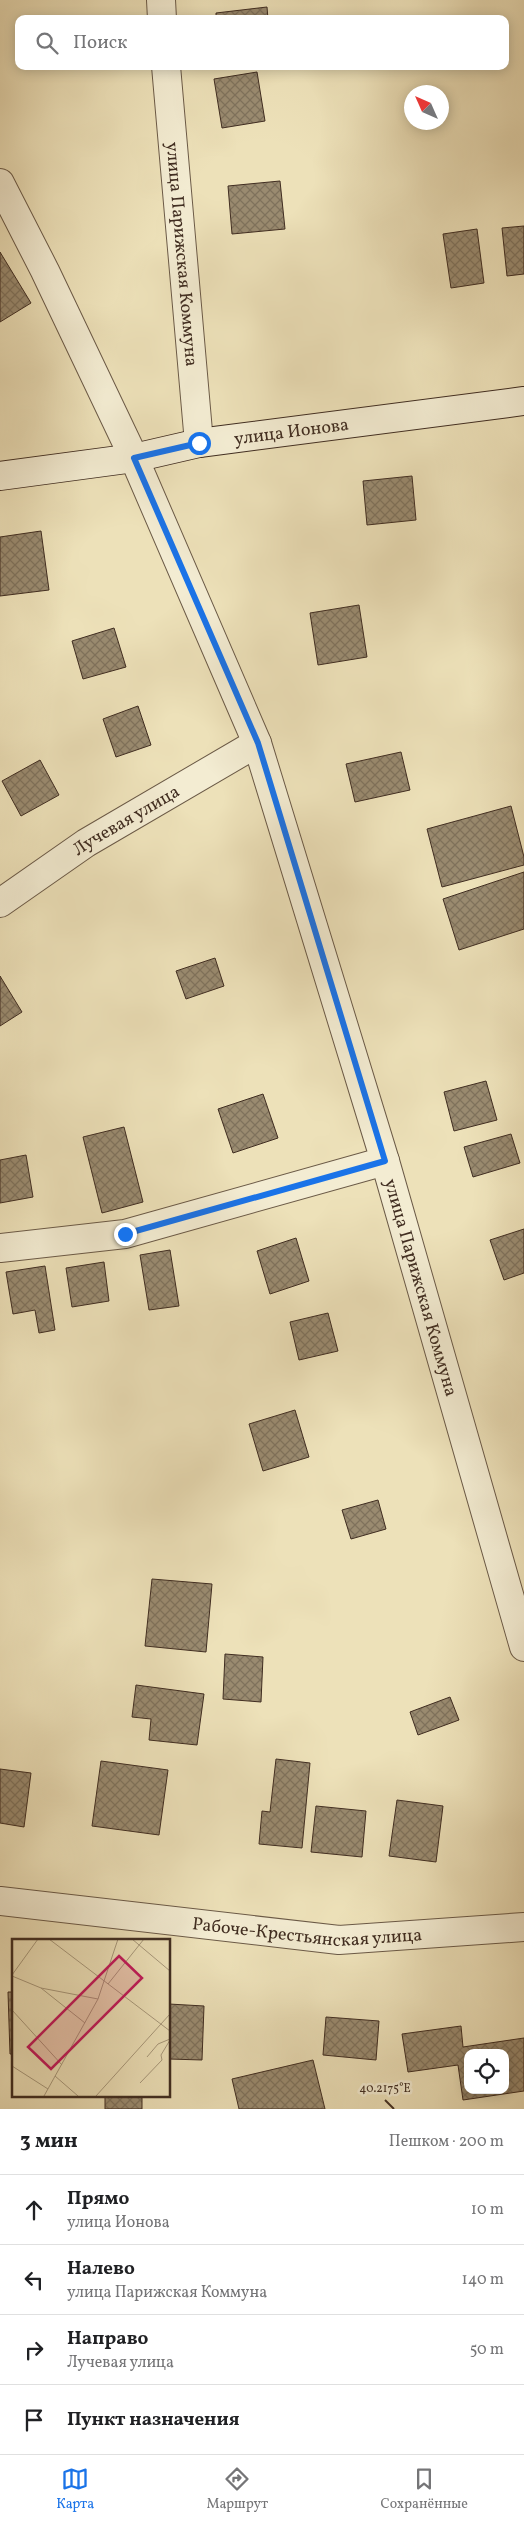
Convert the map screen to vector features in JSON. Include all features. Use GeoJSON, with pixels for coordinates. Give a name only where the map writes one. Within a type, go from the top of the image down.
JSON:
{"type":"FeatureCollection","features":[{"type":"Feature","properties":{"kind":"street"},"geometry":{"type":"LineString","coordinates":[[161,0],[162,15]]}},
{"type":"Feature","properties":{"kind":"street","name":"улица Парижская Коммуна"},"geometry":{"type":"LineString","coordinates":[[166,70],[199,443]]}},
{"type":"Feature","properties":{"kind":"street","name":"улица Парижская Коммуна"},"geometry":{"type":"LineString","coordinates":[[0,184],[45,271],[134,458],[258,743],[385,1161],[524,1647]]}},
{"type":"Feature","properties":{"kind":"street","name":"улица Ионова"},"geometry":{"type":"LineString","coordinates":[[0,476],[134,458],[199,443],[524,401]]}},
{"type":"Feature","properties":{"kind":"street","name":"Лучевая улица"},"geometry":{"type":"LineString","coordinates":[[0,903],[86,843],[258,743]]}},
{"type":"Feature","properties":{"kind":"street"},"geometry":{"type":"LineString","coordinates":[[0,1248],[125,1234],[385,1161]]}},
{"type":"Feature","properties":{"kind":"street","name":"Рабоче-Крестьянская улица"},"geometry":{"type":"LineString","coordinates":[[0,1901],[339,1940],[524,1927]]}},
{"type":"Feature","properties":{"kind":"building"},"geometry":{"type":"Polygon","coordinates":[[[267,7],[268,15],[216,15],[216,13],[267,7]]]}},
{"type":"Feature","properties":{"kind":"building"},"geometry":{"type":"Polygon","coordinates":[[[257,72],[265,121],[222,128],[214,79],[257,72]]]}},
{"type":"Feature","properties":{"kind":"building"},"geometry":{"type":"Polygon","coordinates":[[[280,181],[285,229],[232,234],[228,186],[280,181]]]}},
{"type":"Feature","properties":{"kind":"building"},"geometry":{"type":"Polygon","coordinates":[[[524,226],[524,274],[507,276],[502,228],[524,226]]]}},
{"type":"Feature","properties":{"kind":"building"},"geometry":{"type":"Polygon","coordinates":[[[477,229],[484,283],[451,288],[443,234],[477,229]]]}},
{"type":"Feature","properties":{"kind":"building"},"geometry":{"type":"Polygon","coordinates":[[[0,252],[31,303],[0,322],[0,252]]]}},
{"type":"Feature","properties":{"kind":"building"},"geometry":{"type":"Polygon","coordinates":[[[412,476],[416,520],[367,525],[363,481],[412,476]]]}},
{"type":"Feature","properties":{"kind":"building"},"geometry":{"type":"Polygon","coordinates":[[[41,531],[49,590],[0,596],[0,537],[41,531]]]}},
{"type":"Feature","properties":{"kind":"building"},"geometry":{"type":"Polygon","coordinates":[[[359,605],[367,657],[318,665],[310,613],[359,605]]]}},
{"type":"Feature","properties":{"kind":"building"},"geometry":{"type":"Polygon","coordinates":[[[114,628],[126,667],[83,679],[72,641],[114,628]]]}},
{"type":"Feature","properties":{"kind":"building"},"geometry":{"type":"Polygon","coordinates":[[[138,706],[151,745],[116,757],[103,719],[138,706]]]}},
{"type":"Feature","properties":{"kind":"building"},"geometry":{"type":"Polygon","coordinates":[[[401,752],[410,790],[355,802],[346,764],[401,752]]]}},
{"type":"Feature","properties":{"kind":"building"},"geometry":{"type":"Polygon","coordinates":[[[40,760],[59,795],[21,816],[2,781],[40,760]]]}},
{"type":"Feature","properties":{"kind":"building"},"geometry":{"type":"Polygon","coordinates":[[[511,806],[524,857],[524,865],[442,887],[427,829],[511,806]]]}},
{"type":"Feature","properties":{"kind":"building"},"geometry":{"type":"Polygon","coordinates":[[[524,872],[524,929],[459,950],[443,899],[524,872]]]}},
{"type":"Feature","properties":{"kind":"building"},"geometry":{"type":"Polygon","coordinates":[[[215,958],[224,986],[186,999],[176,971],[215,958]]]}},
{"type":"Feature","properties":{"kind":"building"},"geometry":{"type":"Polygon","coordinates":[[[0,976],[22,1012],[0,1026],[0,976]]]}},
{"type":"Feature","properties":{"kind":"building"},"geometry":{"type":"Polygon","coordinates":[[[486,1081],[497,1120],[454,1131],[444,1092],[486,1081]]]}},
{"type":"Feature","properties":{"kind":"building"},"geometry":{"type":"Polygon","coordinates":[[[263,1094],[278,1138],[233,1153],[218,1109],[263,1094]]]}},
{"type":"Feature","properties":{"kind":"building"},"geometry":{"type":"Polygon","coordinates":[[[124,1127],[143,1202],[102,1213],[83,1137],[124,1127]]]}},
{"type":"Feature","properties":{"kind":"building"},"geometry":{"type":"Polygon","coordinates":[[[511,1134],[520,1163],[473,1177],[464,1147],[511,1134]]]}},
{"type":"Feature","properties":{"kind":"building"},"geometry":{"type":"Polygon","coordinates":[[[26,1155],[33,1197],[0,1203],[0,1160],[26,1155]]]}},
{"type":"Feature","properties":{"kind":"building"},"geometry":{"type":"Polygon","coordinates":[[[524,1229],[524,1273],[504,1280],[490,1240],[524,1229]]]}},
{"type":"Feature","properties":{"kind":"building"},"geometry":{"type":"Polygon","coordinates":[[[296,1238],[309,1281],[270,1294],[257,1251],[296,1238]]]}},
{"type":"Feature","properties":{"kind":"building"},"geometry":{"type":"Polygon","coordinates":[[[170,1250],[179,1306],[149,1310],[140,1255],[170,1250]]]}},
{"type":"Feature","properties":{"kind":"building"},"geometry":{"type":"Polygon","coordinates":[[[104,1262],[109,1301],[72,1307],[66,1268],[104,1262]]]}},
{"type":"Feature","properties":{"kind":"building"},"geometry":{"type":"Polygon","coordinates":[[[45,1266],[55,1330],[39,1333],[35,1310],[13,1314],[6,1272],[45,1266]]]}},
{"type":"Feature","properties":{"kind":"building"},"geometry":{"type":"Polygon","coordinates":[[[328,1313],[338,1351],[299,1360],[290,1322],[328,1313]]]}},
{"type":"Feature","properties":{"kind":"building"},"geometry":{"type":"Polygon","coordinates":[[[295,1410],[309,1457],[263,1471],[249,1424],[295,1410]]]}},
{"type":"Feature","properties":{"kind":"building"},"geometry":{"type":"Polygon","coordinates":[[[378,1500],[386,1529],[351,1539],[342,1510],[378,1500]]]}},
{"type":"Feature","properties":{"kind":"building"},"geometry":{"type":"Polygon","coordinates":[[[152,1579],[212,1584],[206,1652],[145,1646],[152,1579]]]}},
{"type":"Feature","properties":{"kind":"building"},"geometry":{"type":"Polygon","coordinates":[[[225,1654],[263,1657],[261,1702],[223,1699],[225,1654]]]}},
{"type":"Feature","properties":{"kind":"building"},"geometry":{"type":"Polygon","coordinates":[[[136,1685],[204,1694],[197,1745],[149,1740],[151,1719],[132,1717],[136,1685]]]}},
{"type":"Feature","properties":{"kind":"building"},"geometry":{"type":"Polygon","coordinates":[[[450,1697],[459,1720],[418,1735],[410,1712],[450,1697]]]}},
{"type":"Feature","properties":{"kind":"building"},"geometry":{"type":"Polygon","coordinates":[[[276,1759],[310,1763],[302,1848],[259,1844],[262,1811],[270,1812],[276,1759]]]}},
{"type":"Feature","properties":{"kind":"building"},"geometry":{"type":"Polygon","coordinates":[[[101,1761],[168,1770],[159,1835],[92,1826],[101,1761]]]}},
{"type":"Feature","properties":{"kind":"building"},"geometry":{"type":"Polygon","coordinates":[[[0,1769],[31,1773],[24,1827],[0,1823],[0,1769]]]}},
{"type":"Feature","properties":{"kind":"building"},"geometry":{"type":"Polygon","coordinates":[[[397,1800],[443,1806],[436,1862],[389,1856],[397,1800]]]}},
{"type":"Feature","properties":{"kind":"building"},"geometry":{"type":"Polygon","coordinates":[[[316,1806],[366,1811],[362,1857],[311,1852],[316,1806]]]}},
{"type":"Feature","properties":{"kind":"building"},"geometry":{"type":"Polygon","coordinates":[[[8,1992],[12,1992],[12,2054],[10,2054],[8,1992]]]}},
{"type":"Feature","properties":{"kind":"building"},"geometry":{"type":"Polygon","coordinates":[[[170,2004],[204,2006],[202,2060],[170,2059],[170,2004]]]}},
{"type":"Feature","properties":{"kind":"building"},"geometry":{"type":"Polygon","coordinates":[[[326,2017],[379,2021],[376,2060],[323,2055],[326,2017]]]}},
{"type":"Feature","properties":{"kind":"building"},"geometry":{"type":"Polygon","coordinates":[[[461,2026],[463,2047],[524,2038],[524,2091],[509,2093],[509,2049],[464,2049],[464,2094],[504,2094],[463,2100],[458,2065],[408,2072],[402,2034],[461,2026]]]}},
{"type":"Feature","properties":{"kind":"building"},"geometry":{"type":"Polygon","coordinates":[[[313,2060],[325,2109],[239,2109],[232,2079],[313,2060]]]}},
{"type":"Feature","properties":{"kind":"building"},"geometry":{"type":"Polygon","coordinates":[[[105,2096],[142,2096],[142,2109],[105,2109],[105,2096]]]}},
{"type":"Feature","properties":{"kind":"route"},"geometry":{"type":"LineString","coordinates":[[125,1234],[385,1161],[258,743],[134,458],[199,443]]}}]}
